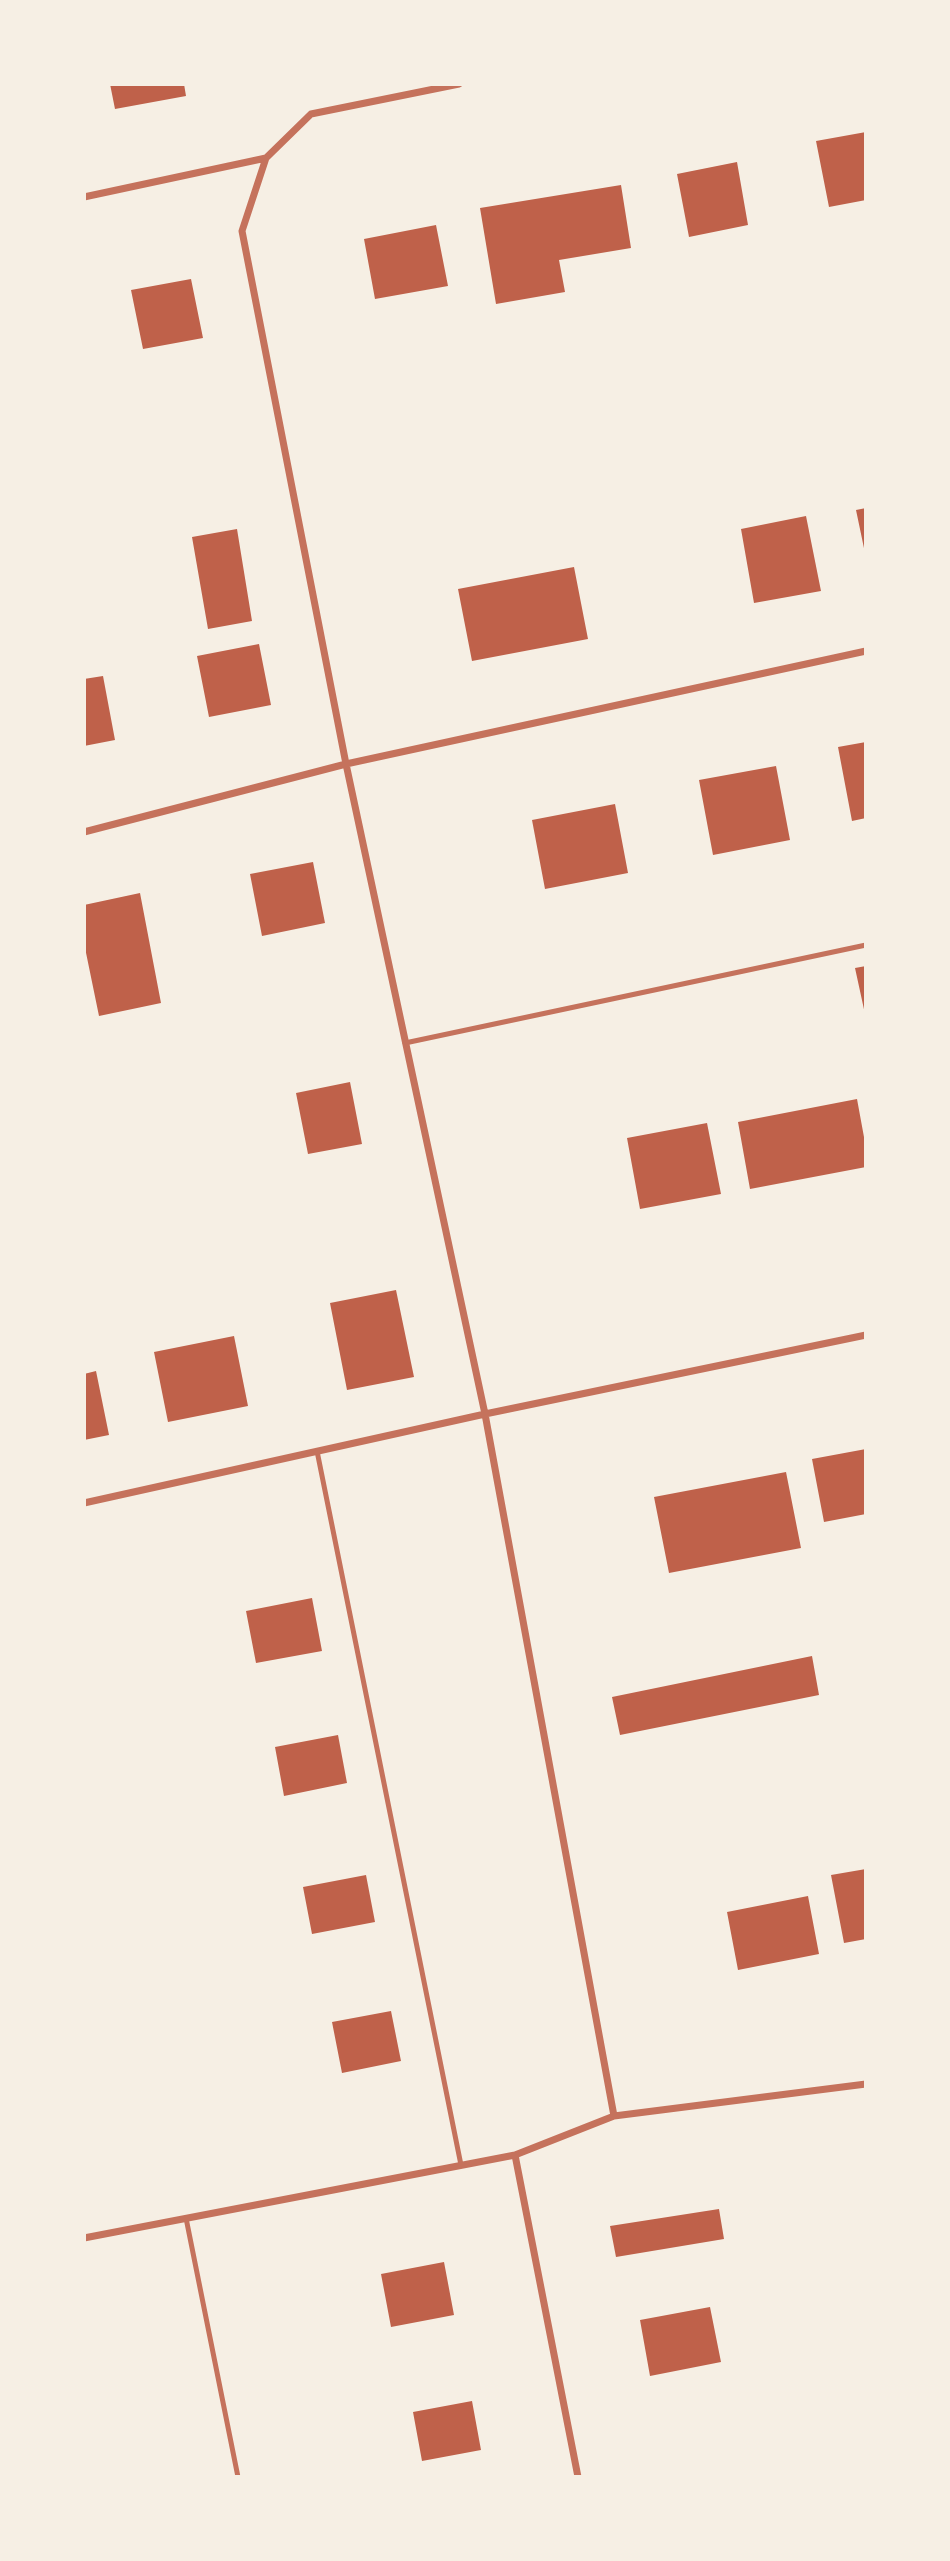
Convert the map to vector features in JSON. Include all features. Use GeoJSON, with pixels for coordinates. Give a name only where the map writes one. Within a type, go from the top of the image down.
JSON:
{"type":"FeatureCollection","features":[{"type":"Feature","properties":{"kind":"street"},"geometry":{"type":"LineString","coordinates":[[459,84],[311,114],[266,158],[242,231],[346,764],[485,1414],[614,2116]]}},
{"type":"Feature","properties":{"kind":"street"},"geometry":{"type":"LineString","coordinates":[[84,197],[266,158]]}},
{"type":"Feature","properties":{"kind":"street"},"geometry":{"type":"LineString","coordinates":[[84,832],[346,764],[866,651]]}},
{"type":"Feature","properties":{"kind":"street"},"geometry":{"type":"LineString","coordinates":[[84,1503],[485,1414],[866,1335]]}},
{"type":"Feature","properties":{"kind":"street"},"geometry":{"type":"LineString","coordinates":[[84,2238],[515,2155],[614,2116],[866,2084]]}},
{"type":"Feature","properties":{"kind":"street"},"geometry":{"type":"LineString","coordinates":[[515,2155],[578,2477]]}},
{"type":"Feature","properties":{"kind":"lane"},"geometry":{"type":"LineString","coordinates":[[405,1043],[866,946]]}},
{"type":"Feature","properties":{"kind":"lane"},"geometry":{"type":"LineString","coordinates":[[317,1451],[461,2165]]}},
{"type":"Feature","properties":{"kind":"lane"},"geometry":{"type":"LineString","coordinates":[[187,2218],[238,2477]]}},
{"type":"Feature","properties":{"kind":"building"},"geometry":{"type":"Polygon","coordinates":[[[110,84],[184,84],[186,96],[115,109],[110,84]]]}},
{"type":"Feature","properties":{"kind":"building"},"geometry":{"type":"Polygon","coordinates":[[[866,132],[866,200],[829,207],[816,141],[866,132]]]}},
{"type":"Feature","properties":{"kind":"building"},"geometry":{"type":"Polygon","coordinates":[[[737,162],[748,225],[689,237],[677,174],[737,162]]]}},
{"type":"Feature","properties":{"kind":"building"},"geometry":{"type":"Polygon","coordinates":[[[621,185],[631,248],[559,260],[565,292],[496,304],[480,208],[621,185]]]}},
{"type":"Feature","properties":{"kind":"building"},"geometry":{"type":"Polygon","coordinates":[[[436,225],[448,286],[375,299],[364,239],[436,225]]]}},
{"type":"Feature","properties":{"kind":"building"},"geometry":{"type":"Polygon","coordinates":[[[191,279],[203,338],[143,349],[131,290],[191,279]]]}},
{"type":"Feature","properties":{"kind":"building"},"geometry":{"type":"Polygon","coordinates":[[[866,508],[866,553],[865,553],[856,510],[866,508]]]}},
{"type":"Feature","properties":{"kind":"building"},"geometry":{"type":"Polygon","coordinates":[[[806,516],[821,591],[754,603],[741,529],[806,516]]]}},
{"type":"Feature","properties":{"kind":"building"},"geometry":{"type":"Polygon","coordinates":[[[237,529],[252,621],[208,629],[192,537],[237,529]]]}},
{"type":"Feature","properties":{"kind":"building"},"geometry":{"type":"Polygon","coordinates":[[[574,567],[588,639],[472,661],[458,589],[574,567]]]}},
{"type":"Feature","properties":{"kind":"building"},"geometry":{"type":"Polygon","coordinates":[[[259,644],[271,705],[209,717],[197,656],[259,644]]]}},
{"type":"Feature","properties":{"kind":"building"},"geometry":{"type":"Polygon","coordinates":[[[103,676],[115,740],[84,746],[84,679],[103,676]]]}},
{"type":"Feature","properties":{"kind":"building"},"geometry":{"type":"Polygon","coordinates":[[[866,742],[866,818],[852,821],[838,747],[866,742]]]}},
{"type":"Feature","properties":{"kind":"building"},"geometry":{"type":"Polygon","coordinates":[[[776,766],[790,840],[713,855],[699,780],[776,766]]]}},
{"type":"Feature","properties":{"kind":"building"},"geometry":{"type":"Polygon","coordinates":[[[615,804],[628,873],[545,889],[532,820],[615,804]]]}},
{"type":"Feature","properties":{"kind":"building"},"geometry":{"type":"Polygon","coordinates":[[[313,862],[325,923],[262,936],[250,874],[313,862]]]}},
{"type":"Feature","properties":{"kind":"building"},"geometry":{"type":"Polygon","coordinates":[[[140,893],[161,1003],[99,1016],[84,943],[84,905],[140,893]]]}},
{"type":"Feature","properties":{"kind":"building"},"geometry":{"type":"Polygon","coordinates":[[[866,966],[866,1014],[865,1014],[855,968],[866,966]]]}},
{"type":"Feature","properties":{"kind":"building"},"geometry":{"type":"Polygon","coordinates":[[[350,1082],[362,1144],[308,1154],[296,1093],[350,1082]]]}},
{"type":"Feature","properties":{"kind":"building"},"geometry":{"type":"Polygon","coordinates":[[[857,1099],[866,1148],[866,1167],[750,1189],[738,1122],[857,1099]]]}},
{"type":"Feature","properties":{"kind":"building"},"geometry":{"type":"Polygon","coordinates":[[[707,1123],[721,1194],[640,1209],[627,1138],[707,1123]]]}},
{"type":"Feature","properties":{"kind":"building"},"geometry":{"type":"Polygon","coordinates":[[[396,1290],[414,1377],[347,1390],[330,1303],[396,1290]]]}},
{"type":"Feature","properties":{"kind":"building"},"geometry":{"type":"Polygon","coordinates":[[[234,1336],[248,1406],[168,1422],[154,1352],[234,1336]]]}},
{"type":"Feature","properties":{"kind":"building"},"geometry":{"type":"Polygon","coordinates":[[[96,1371],[109,1435],[84,1440],[84,1374],[96,1371]]]}},
{"type":"Feature","properties":{"kind":"building"},"geometry":{"type":"Polygon","coordinates":[[[866,1449],[866,1514],[824,1522],[812,1459],[866,1449]]]}},
{"type":"Feature","properties":{"kind":"building"},"geometry":{"type":"Polygon","coordinates":[[[786,1472],[801,1548],[669,1573],[654,1497],[786,1472]]]}},
{"type":"Feature","properties":{"kind":"building"},"geometry":{"type":"Polygon","coordinates":[[[312,1598],[322,1651],[256,1663],[246,1611],[312,1598]]]}},
{"type":"Feature","properties":{"kind":"building"},"geometry":{"type":"Polygon","coordinates":[[[812,1656],[819,1695],[620,1735],[612,1697],[812,1656]]]}},
{"type":"Feature","properties":{"kind":"building"},"geometry":{"type":"Polygon","coordinates":[[[338,1735],[347,1783],[284,1796],[275,1747],[338,1735]]]}},
{"type":"Feature","properties":{"kind":"building"},"geometry":{"type":"Polygon","coordinates":[[[866,1869],[866,1939],[844,1943],[831,1875],[866,1869]]]}},
{"type":"Feature","properties":{"kind":"building"},"geometry":{"type":"Polygon","coordinates":[[[366,1875],[375,1922],[312,1934],[303,1887],[366,1875]]]}},
{"type":"Feature","properties":{"kind":"building"},"geometry":{"type":"Polygon","coordinates":[[[808,1896],[819,1954],[738,1970],[727,1912],[808,1896]]]}},
{"type":"Feature","properties":{"kind":"building"},"geometry":{"type":"Polygon","coordinates":[[[391,2011],[401,2061],[342,2073],[332,2022],[391,2011]]]}},
{"type":"Feature","properties":{"kind":"building"},"geometry":{"type":"Polygon","coordinates":[[[719,2209],[724,2239],[616,2257],[610,2226],[719,2209]]]}},
{"type":"Feature","properties":{"kind":"building"},"geometry":{"type":"Polygon","coordinates":[[[444,2262],[454,2315],[391,2327],[381,2274],[444,2262]]]}},
{"type":"Feature","properties":{"kind":"building"},"geometry":{"type":"Polygon","coordinates":[[[710,2307],[721,2362],[650,2376],[640,2320],[710,2307]]]}},
{"type":"Feature","properties":{"kind":"building"},"geometry":{"type":"Polygon","coordinates":[[[472,2401],[481,2450],[422,2461],[413,2412],[472,2401]]]}}]}
